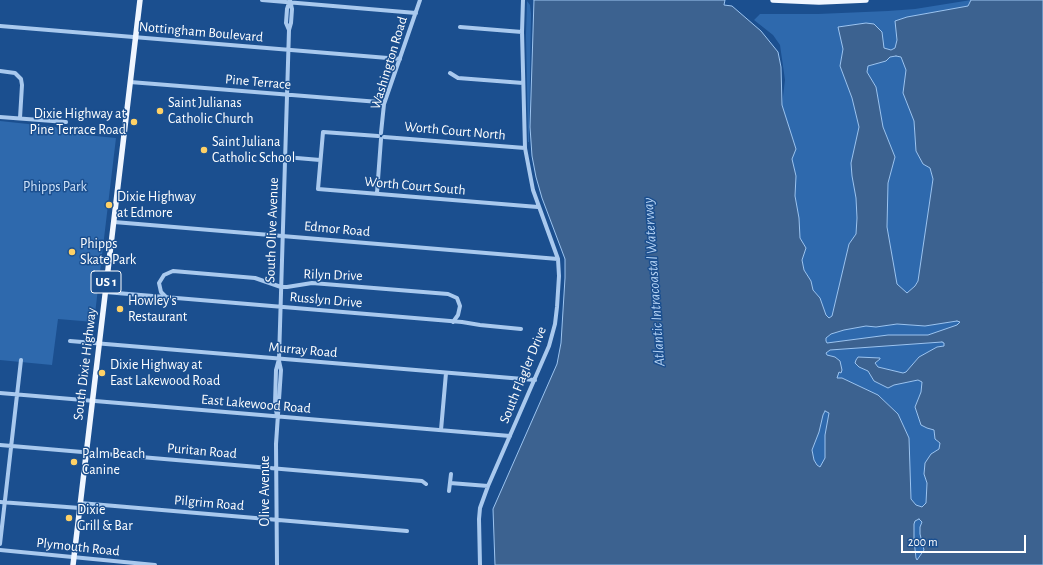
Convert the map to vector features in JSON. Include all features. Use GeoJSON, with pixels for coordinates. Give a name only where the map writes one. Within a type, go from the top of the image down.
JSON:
{"type":"FeatureCollection","features":[{"type":"Feature","properties":{"kind":"main road","name":"South Dixie Highway"},"geometry":{"type":"LineString","coordinates":[[73,565],[140,0]]}},
{"type":"Feature","properties":{"kind":"main road"},"geometry":{"type":"LineString","coordinates":[[772,0],[819,2],[866,0]]}},
{"type":"Feature","properties":{"kind":"street"},"geometry":{"type":"LineString","coordinates":[[262,0],[290,1],[416,13]]}},
{"type":"Feature","properties":{"kind":"street","name":"Washington Road"},"geometry":{"type":"LineString","coordinates":[[377,194],[384,104],[420,0]]}},
{"type":"Feature","properties":{"kind":"street","name":"South Flagler Drive"},"geometry":{"type":"LineString","coordinates":[[480,565],[480,508],[488,486],[549,346],[555,324],[559,276],[558,259],[538,207],[529,175],[525,148],[522,32],[523,0]]}},
{"type":"Feature","properties":{"kind":"street","name":"South Olive Avenue"},"geometry":{"type":"LineString","coordinates":[[279,359],[289,30],[286,23],[287,9],[290,1]]}},
{"type":"Feature","properties":{"kind":"street","name":"Nottingham Boulevard"},"geometry":{"type":"LineString","coordinates":[[0,26],[400,59]]}},
{"type":"Feature","properties":{"kind":"street"},"geometry":{"type":"LineString","coordinates":[[460,27],[522,32]]}},
{"type":"Feature","properties":{"kind":"street"},"geometry":{"type":"LineString","coordinates":[[0,71],[15,73],[21,79],[20,118]]}},
{"type":"Feature","properties":{"kind":"street"},"geometry":{"type":"LineString","coordinates":[[450,73],[458,78],[523,83]]}},
{"type":"Feature","properties":{"kind":"street","name":"Pine Terrace"},"geometry":{"type":"LineString","coordinates":[[130,82],[379,102],[384,104]]}},
{"type":"Feature","properties":{"kind":"street"},"geometry":{"type":"LineString","coordinates":[[0,117],[66,122]]}},
{"type":"Feature","properties":{"kind":"street","name":"Worth Court North"},"geometry":{"type":"LineString","coordinates":[[320,160],[323,132],[525,148]]}},
{"type":"Feature","properties":{"kind":"street"},"geometry":{"type":"LineString","coordinates":[[285,157],[320,160]]}},
{"type":"Feature","properties":{"kind":"street","name":"Worth Court South"},"geometry":{"type":"LineString","coordinates":[[320,160],[318,189],[538,207]]}},
{"type":"Feature","properties":{"kind":"street","name":"Edmor Road"},"geometry":{"type":"LineString","coordinates":[[114,222],[558,259]]}},
{"type":"Feature","properties":{"kind":"street","name":"Rilyn Drive"},"geometry":{"type":"LineString","coordinates":[[167,298],[161,292],[159,283],[162,277],[170,272],[255,278],[281,287],[312,283],[448,294],[457,298],[460,306],[458,315],[453,322]]}},
{"type":"Feature","properties":{"kind":"street","name":"Russlyn Drive"},"geometry":{"type":"LineString","coordinates":[[105,292],[521,329]]}},
{"type":"Feature","properties":{"kind":"street","name":"Murray Road"},"geometry":{"type":"LineString","coordinates":[[70,341],[535,380]]}},
{"type":"Feature","properties":{"kind":"street","name":"Olive Avenue"},"geometry":{"type":"LineString","coordinates":[[277,565],[277,416],[280,404],[281,370],[279,359]]}},
{"type":"Feature","properties":{"kind":"street"},"geometry":{"type":"LineString","coordinates":[[0,544],[2,502],[12,446],[21,360]]}},
{"type":"Feature","properties":{"kind":"street"},"geometry":{"type":"LineString","coordinates":[[441,430],[446,373]]}},
{"type":"Feature","properties":{"kind":"street","name":"East Lakewood Road"},"geometry":{"type":"LineString","coordinates":[[0,393],[510,436]]}},
{"type":"Feature","properties":{"kind":"street","name":"Puritan Road"},"geometry":{"type":"LineString","coordinates":[[0,445],[422,481],[426,484]]}},
{"type":"Feature","properties":{"kind":"street"},"geometry":{"type":"LineString","coordinates":[[449,491],[451,474]]}},
{"type":"Feature","properties":{"kind":"street"},"geometry":{"type":"LineString","coordinates":[[450,483],[488,486]]}},
{"type":"Feature","properties":{"kind":"street","name":"Pilgrim Road"},"geometry":{"type":"LineString","coordinates":[[2,502],[80,506],[407,530]]}},
{"type":"Feature","properties":{"kind":"street","name":"Plymouth Road"},"geometry":{"type":"LineString","coordinates":[[0,550],[154,565]]}},
{"type":"Feature","properties":{"kind":"green space"},"geometry":{"type":"Polygon","coordinates":[[[971,0],[968,6],[907,17],[896,21],[897,40],[895,48],[891,50],[839,27],[843,49],[840,66],[852,98],[859,127],[851,163],[857,218],[856,234],[849,244],[832,316],[829,318],[826,315],[820,298],[813,290],[811,281],[804,270],[802,260],[806,248],[800,238],[799,218],[795,196],[796,176],[792,159],[796,149],[782,105],[785,80],[780,45],[773,35],[754,20],[760,14],[818,14],[888,11],[915,9],[971,0]]]}},
{"type":"Feature","properties":{"kind":"green space"},"geometry":{"type":"Polygon","coordinates":[[[527,1],[530,5],[531,14],[529,142],[526,35],[527,1]]]}},
{"type":"Feature","properties":{"kind":"green space"},"geometry":{"type":"Polygon","coordinates":[[[890,57],[901,57],[906,70],[903,93],[914,121],[916,151],[923,164],[930,168],[933,179],[918,281],[907,294],[897,284],[887,227],[888,183],[895,157],[883,127],[876,87],[867,72],[868,66],[886,61],[890,57]]]}},
{"type":"Feature","properties":{"kind":"green space","name":"Phipps Park"},"geometry":{"type":"Polygon","coordinates":[[[0,121],[56,127],[59,131],[65,133],[116,138],[94,322],[58,319],[52,365],[0,360],[0,121]]]}},
{"type":"Feature","properties":{"kind":"green space"},"geometry":{"type":"Polygon","coordinates":[[[957,321],[961,322],[947,329],[928,335],[888,335],[827,343],[826,341],[826,338],[831,334],[866,326],[876,327],[897,324],[925,326],[957,321]]]}},
{"type":"Feature","properties":{"kind":"green space"},"geometry":{"type":"Polygon","coordinates":[[[944,343],[944,346],[937,347],[919,357],[903,374],[877,367],[875,363],[880,358],[872,358],[859,367],[868,371],[874,381],[888,388],[894,385],[919,380],[922,382],[921,392],[915,407],[927,428],[934,430],[935,439],[940,443],[939,449],[931,454],[924,474],[927,483],[926,503],[922,507],[916,505],[911,499],[909,438],[898,414],[878,395],[842,378],[836,378],[839,372],[835,357],[825,353],[830,350],[944,343]]]}},
{"type":"Feature","properties":{"kind":"green space"},"geometry":{"type":"Polygon","coordinates":[[[826,410],[829,413],[825,435],[825,458],[821,467],[817,465],[814,460],[812,450],[826,410]]]}},
{"type":"Feature","properties":{"kind":"green space"},"geometry":{"type":"Polygon","coordinates":[[[919,519],[922,522],[920,534],[924,550],[917,561],[914,540],[914,524],[915,521],[919,519]]]}},
{"type":"Feature","properties":{"kind":"water","name":"Atlantic Intracoastal Waterway"},"geometry":{"type":"Polygon","coordinates":[[[534,0],[725,0],[724,5],[732,6],[761,31],[778,52],[781,67],[782,105],[796,149],[792,159],[796,176],[795,196],[799,218],[800,238],[806,248],[802,260],[804,270],[811,281],[813,290],[820,298],[826,315],[829,318],[832,316],[849,244],[856,234],[857,218],[851,163],[859,127],[852,98],[840,66],[843,49],[838,27],[866,23],[874,24],[882,32],[884,48],[891,50],[895,48],[897,40],[895,21],[907,17],[968,6],[971,0],[1043,0],[1043,565],[495,565],[493,509],[557,364],[561,343],[565,259],[542,198],[536,177],[532,156],[530,127],[534,0]],[[890,57],[886,61],[868,66],[867,72],[876,87],[883,127],[895,157],[888,183],[887,227],[897,284],[907,293],[918,281],[933,179],[930,168],[923,164],[916,151],[914,121],[903,93],[906,70],[901,57],[890,57]],[[957,321],[925,326],[897,324],[876,327],[866,326],[831,334],[826,338],[826,341],[827,343],[888,335],[928,335],[957,325],[960,322],[957,321]],[[944,343],[830,350],[826,353],[827,355],[835,357],[840,361],[842,370],[841,373],[839,372],[837,378],[842,378],[878,395],[898,414],[909,438],[911,499],[916,505],[922,507],[926,503],[927,483],[924,474],[925,463],[931,454],[939,449],[940,443],[935,439],[934,430],[921,425],[915,407],[921,392],[922,382],[918,380],[894,385],[888,388],[874,381],[868,371],[859,367],[855,363],[858,357],[880,358],[875,363],[878,367],[903,373],[906,372],[919,357],[937,347],[944,346],[944,343]],[[825,411],[812,450],[814,460],[820,467],[825,458],[825,435],[829,413],[825,411]],[[919,519],[915,521],[914,540],[917,560],[924,550],[920,534],[922,522],[919,519]]]}},
{"type":"Feature","properties":{"kind":"place","name":"Saint Julianas Catholic Church"},"geometry":{"type":"Point","coordinates":[160,111]}},
{"type":"Feature","properties":{"kind":"place","name":"Dixie Highway at Pine Terrace Road"},"geometry":{"type":"Point","coordinates":[134,122]}},
{"type":"Feature","properties":{"kind":"place","name":"Saint Juliana Catholic School"},"geometry":{"type":"Point","coordinates":[204,150]}},
{"type":"Feature","properties":{"kind":"place","name":"Dixie Highway at Edmore"},"geometry":{"type":"Point","coordinates":[109,205]}},
{"type":"Feature","properties":{"kind":"place","name":"Phipps Skate Park"},"geometry":{"type":"Point","coordinates":[72,252]}},
{"type":"Feature","properties":{"kind":"place","name":"Howley's Restaurant"},"geometry":{"type":"Point","coordinates":[120,309]}},
{"type":"Feature","properties":{"kind":"place","name":"Dixie Highway at East Lakewood Road"},"geometry":{"type":"Point","coordinates":[102,373]}},
{"type":"Feature","properties":{"kind":"place","name":"Palm Beach Canine"},"geometry":{"type":"Point","coordinates":[74,462]}},
{"type":"Feature","properties":{"kind":"place","name":"Dixie Grill & Bar"},"geometry":{"type":"Point","coordinates":[69,518]}}]}
